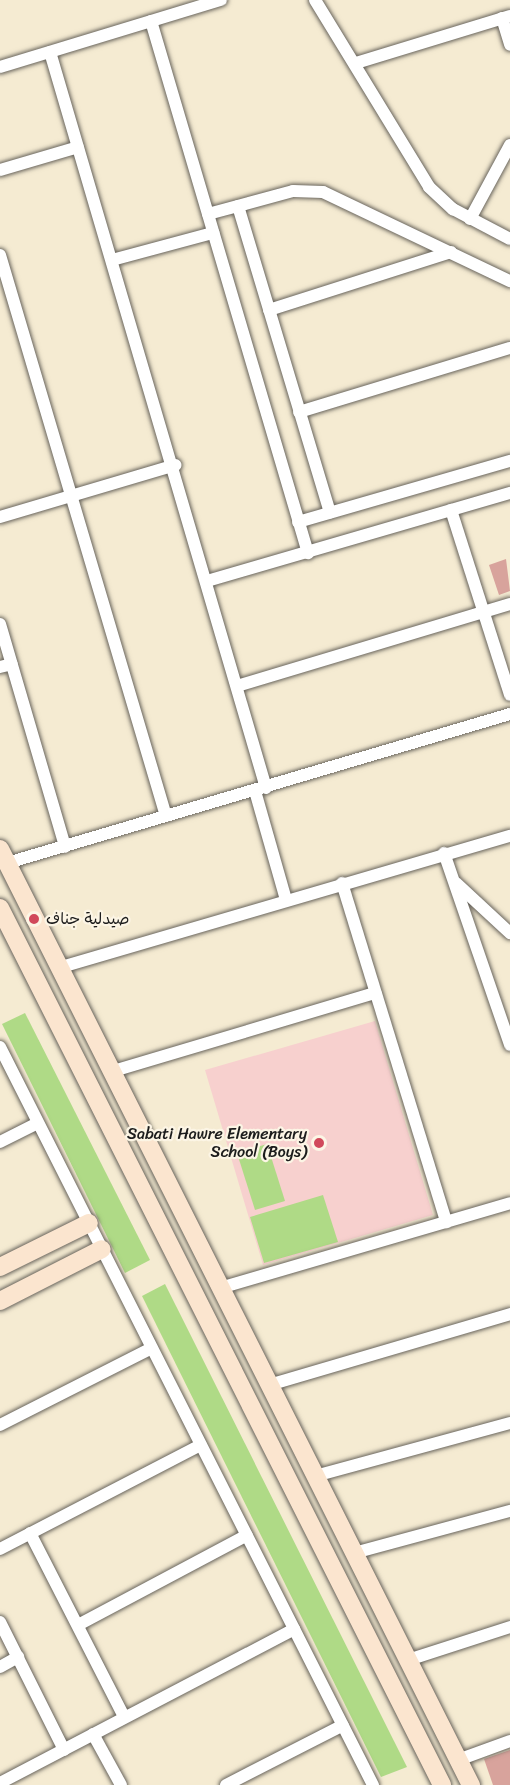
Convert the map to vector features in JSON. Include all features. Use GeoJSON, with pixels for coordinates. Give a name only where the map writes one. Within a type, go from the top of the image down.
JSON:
{"type":"FeatureCollection","features":[{"type":"Feature","properties":{"kind":"street"},"geometry":{"type":"LineString","coordinates":[[0,67],[221,0]]}},
{"type":"Feature","properties":{"kind":"street"},"geometry":{"type":"LineString","coordinates":[[315,0],[356,63],[425,182],[470,219],[510,239]]}},
{"type":"Feature","properties":{"kind":"street"},"geometry":{"type":"LineString","coordinates":[[356,63],[506,17],[510,45]]}},
{"type":"Feature","properties":{"kind":"street"},"geometry":{"type":"LineString","coordinates":[[151,21],[308,553]]}},
{"type":"Feature","properties":{"kind":"street"},"geometry":{"type":"LineString","coordinates":[[50,52],[175,465],[237,686],[286,900]]}},
{"type":"Feature","properties":{"kind":"street"},"geometry":{"type":"LineString","coordinates":[[470,219],[510,145]]}},
{"type":"Feature","properties":{"kind":"street"},"geometry":{"type":"LineString","coordinates":[[0,170],[78,147]]}},
{"type":"Feature","properties":{"kind":"street"},"geometry":{"type":"LineString","coordinates":[[208,214],[293,191],[324,192],[510,281]]}},
{"type":"Feature","properties":{"kind":"street"},"geometry":{"type":"LineString","coordinates":[[238,206],[330,513]]}},
{"type":"Feature","properties":{"kind":"street"},"geometry":{"type":"LineString","coordinates":[[112,260],[213,233]]}},
{"type":"Feature","properties":{"kind":"street"},"geometry":{"type":"LineString","coordinates":[[269,310],[451,252]]}},
{"type":"Feature","properties":{"kind":"street"},"geometry":{"type":"LineString","coordinates":[[0,255],[73,495],[166,816]]}},
{"type":"Feature","properties":{"kind":"street"},"geometry":{"type":"LineString","coordinates":[[298,412],[510,348]]}},
{"type":"Feature","properties":{"kind":"street"},"geometry":{"type":"LineString","coordinates":[[298,522],[510,460]]}},
{"type":"Feature","properties":{"kind":"street"},"geometry":{"type":"LineString","coordinates":[[0,517],[175,465]]}},
{"type":"Feature","properties":{"kind":"street"},"geometry":{"type":"LineString","coordinates":[[207,581],[510,493]]}},
{"type":"Feature","properties":{"kind":"street"},"geometry":{"type":"LineString","coordinates":[[451,510],[510,695]]}},
{"type":"Feature","properties":{"kind":"street"},"geometry":{"type":"LineString","coordinates":[[237,686],[510,604]]}},
{"type":"Feature","properties":{"kind":"street"},"geometry":{"type":"LineString","coordinates":[[0,624],[6,666],[64,847]]}},
{"type":"Feature","properties":{"kind":"street"},"geometry":{"type":"LineString","coordinates":[[471,1785],[3,856],[64,847],[510,714]]}},
{"type":"Feature","properties":{"kind":"street"},"geometry":{"type":"LineString","coordinates":[[58,968],[444,853],[510,836]]}},
{"type":"Feature","properties":{"kind":"street"},"geometry":{"type":"LineString","coordinates":[[444,853],[510,1045]]}},
{"type":"Feature","properties":{"kind":"street"},"geometry":{"type":"LineString","coordinates":[[453,881],[510,933]]}},
{"type":"Feature","properties":{"kind":"street"},"geometry":{"type":"LineString","coordinates":[[342,883],[446,1222]]}},
{"type":"Feature","properties":{"kind":"street"},"geometry":{"type":"LineString","coordinates":[[0,908],[173,1257],[442,1785]]}},
{"type":"Feature","properties":{"kind":"street"},"geometry":{"type":"LineString","coordinates":[[110,1072],[375,993]]}},
{"type":"Feature","properties":{"kind":"street"},"geometry":{"type":"LineString","coordinates":[[0,1047],[373,1785]]}},
{"type":"Feature","properties":{"kind":"street"},"geometry":{"type":"LineString","coordinates":[[0,1142],[38,1123]]}},
{"type":"Feature","properties":{"kind":"street"},"geometry":{"type":"LineString","coordinates":[[220,1288],[510,1203]]}},
{"type":"Feature","properties":{"kind":"street"},"geometry":{"type":"LineString","coordinates":[[0,1267],[89,1223]]}},
{"type":"Feature","properties":{"kind":"street"},"geometry":{"type":"LineString","coordinates":[[173,1257],[197,1244]]}},
{"type":"Feature","properties":{"kind":"street"},"geometry":{"type":"LineString","coordinates":[[0,1300],[102,1249]]}},
{"type":"Feature","properties":{"kind":"street"},"geometry":{"type":"LineString","coordinates":[[269,1385],[510,1314]]}},
{"type":"Feature","properties":{"kind":"street"},"geometry":{"type":"LineString","coordinates":[[0,1425],[152,1348]]}},
{"type":"Feature","properties":{"kind":"street"},"geometry":{"type":"LineString","coordinates":[[315,1476],[510,1423]]}},
{"type":"Feature","properties":{"kind":"street"},"geometry":{"type":"LineString","coordinates":[[0,1548],[201,1445]]}},
{"type":"Feature","properties":{"kind":"street"},"geometry":{"type":"LineString","coordinates":[[354,1553],[510,1511]]}},
{"type":"Feature","properties":{"kind":"street"},"geometry":{"type":"LineString","coordinates":[[30,1533],[124,1717]]}},
{"type":"Feature","properties":{"kind":"street"},"geometry":{"type":"LineString","coordinates":[[78,1625],[247,1535]]}},
{"type":"Feature","properties":{"kind":"street"},"geometry":{"type":"LineString","coordinates":[[0,1622],[64,1750]]}},
{"type":"Feature","properties":{"kind":"street"},"geometry":{"type":"LineString","coordinates":[[408,1660],[510,1627]]}},
{"type":"Feature","properties":{"kind":"street"},"geometry":{"type":"LineString","coordinates":[[0,1783],[294,1629]]}},
{"type":"Feature","properties":{"kind":"street"},"geometry":{"type":"LineString","coordinates":[[0,1666],[18,1657]]}},
{"type":"Feature","properties":{"kind":"street"},"geometry":{"type":"LineString","coordinates":[[226,1785],[343,1725]]}},
{"type":"Feature","properties":{"kind":"street"},"geometry":{"type":"LineString","coordinates":[[93,1734],[121,1785]]}},
{"type":"Feature","properties":{"kind":"street"},"geometry":{"type":"LineString","coordinates":[[458,1760],[510,1741]]}},
{"type":"Feature","properties":{"kind":"shaded area","name":"Sabati Hawre Elementary School (Boys)"},"geometry":{"type":"Polygon","coordinates":[[[375,1021],[433,1215],[263,1265],[205,1070],[375,1021]]]}},
{"type":"Feature","properties":{"kind":"green space"},"geometry":{"type":"Polygon","coordinates":[[[25,1013],[150,1260],[125,1273],[2,1024],[25,1013]]]}},
{"type":"Feature","properties":{"kind":"green space"},"geometry":{"type":"Polygon","coordinates":[[[267,1144],[285,1201],[255,1210],[237,1153],[267,1144]]]}},
{"type":"Feature","properties":{"kind":"green space"},"geometry":{"type":"Polygon","coordinates":[[[323,1195],[338,1242],[264,1263],[250,1217],[323,1195]]]}},
{"type":"Feature","properties":{"kind":"green space"},"geometry":{"type":"Polygon","coordinates":[[[165,1284],[407,1767],[381,1777],[142,1296],[165,1284]]]}},
{"type":"Feature","properties":{"kind":"building"},"geometry":{"type":"Polygon","coordinates":[[[506,559],[510,591],[499,595],[489,565],[506,559]]]}},
{"type":"Feature","properties":{"kind":"building"},"geometry":{"type":"Polygon","coordinates":[[[510,1750],[510,1785],[493,1785],[484,1759],[510,1750]]]}},
{"type":"Feature","properties":{"kind":"place","name":"صيدلية جناف"},"geometry":{"type":"Point","coordinates":[34,919]}},
{"type":"Feature","properties":{"kind":"place","name":"Sabati Hawre Elementary School (Boys)"},"geometry":{"type":"Point","coordinates":[319,1143]}}]}
